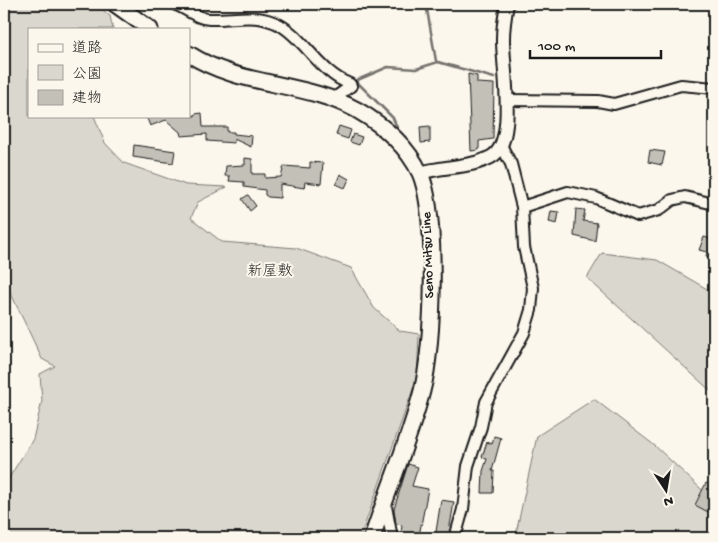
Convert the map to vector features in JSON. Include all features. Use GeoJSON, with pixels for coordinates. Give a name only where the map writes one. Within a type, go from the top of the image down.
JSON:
{"type":"FeatureCollection","features":[{"type":"Feature","properties":{"kind":"main road"},"geometry":{"type":"LineString","coordinates":[[115,4],[149,28]]}},
{"type":"Feature","properties":{"kind":"main road","name":"Seno Mitsu Line"},"geometry":{"type":"LineString","coordinates":[[190,55],[208,65],[242,77],[333,99],[356,110],[384,128],[398,140],[420,173],[430,224],[431,280],[427,367],[419,401],[372,538]]}},
{"type":"Feature","properties":{"kind":"street"},"geometry":{"type":"LineString","coordinates":[[174,4],[187,8],[199,17],[208,19],[249,16],[281,26],[326,69],[342,81],[350,84],[351,86],[333,99]]}},
{"type":"Feature","properties":{"kind":"street"},"geometry":{"type":"LineString","coordinates":[[420,173],[438,167],[478,163],[492,157],[502,145],[506,120],[503,38],[507,4]]}},
{"type":"Feature","properties":{"kind":"street"},"geometry":{"type":"LineString","coordinates":[[506,100],[614,104],[682,85],[714,88]]}},
{"type":"Feature","properties":{"kind":"street"},"geometry":{"type":"LineString","coordinates":[[455,538],[463,509],[468,466],[481,427],[486,402],[524,333],[531,310],[533,288],[524,247],[522,207],[511,164],[502,145]]}},
{"type":"Feature","properties":{"kind":"street"},"geometry":{"type":"LineString","coordinates":[[522,207],[568,192],[596,198],[638,216],[660,210],[672,200],[685,197],[714,204]]}},
{"type":"Feature","properties":{"kind":"street"},"geometry":{"type":"LineString","coordinates":[[385,498],[392,538]]}},
{"type":"Feature","properties":{"kind":"green space"},"geometry":{"type":"Polygon","coordinates":[[[4,4],[96,4],[110,16],[113,28],[28,28],[28,118],[95,118],[105,143],[124,163],[186,185],[227,187],[198,202],[191,218],[222,242],[296,248],[351,268],[374,308],[400,331],[419,334],[417,378],[360,538],[4,538],[4,486],[33,439],[42,401],[40,374],[55,366],[42,359],[4,279],[4,4]]]}},
{"type":"Feature","properties":{"kind":"green space"},"geometry":{"type":"Polygon","coordinates":[[[602,253],[657,260],[714,293],[714,394],[587,278],[602,253]]]}},
{"type":"Feature","properties":{"kind":"green space"},"geometry":{"type":"Polygon","coordinates":[[[594,399],[654,445],[714,501],[714,538],[515,538],[537,436],[594,399]]]}},
{"type":"Feature","properties":{"kind":"building"},"geometry":{"type":"Polygon","coordinates":[[[468,74],[477,76],[477,83],[494,84],[493,139],[479,141],[479,150],[471,151],[468,74]]]}},
{"type":"Feature","properties":{"kind":"building"},"geometry":{"type":"Polygon","coordinates":[[[202,113],[203,127],[227,127],[227,132],[252,136],[251,147],[234,139],[234,143],[207,141],[207,134],[181,136],[180,132],[166,120],[150,126],[147,118],[190,118],[190,116],[195,116],[195,114],[202,113]]]}},
{"type":"Feature","properties":{"kind":"building"},"geometry":{"type":"Polygon","coordinates":[[[339,126],[351,130],[348,139],[336,135],[339,126]]]}},
{"type":"Feature","properties":{"kind":"building"},"geometry":{"type":"Polygon","coordinates":[[[430,126],[430,142],[421,143],[420,127],[430,126]]]}},
{"type":"Feature","properties":{"kind":"building"},"geometry":{"type":"Polygon","coordinates":[[[353,134],[362,137],[359,145],[350,142],[353,134]]]}},
{"type":"Feature","properties":{"kind":"building"},"geometry":{"type":"Polygon","coordinates":[[[134,145],[175,151],[173,163],[133,157],[134,145]]]}},
{"type":"Feature","properties":{"kind":"building"},"geometry":{"type":"Polygon","coordinates":[[[650,150],[665,152],[662,165],[648,162],[650,150]]]}},
{"type":"Feature","properties":{"kind":"building"},"geometry":{"type":"Polygon","coordinates":[[[245,158],[252,159],[252,174],[265,174],[265,178],[281,177],[284,166],[310,168],[310,162],[323,163],[321,184],[305,182],[304,188],[280,184],[280,198],[268,197],[265,195],[265,190],[244,187],[244,182],[229,181],[230,176],[225,176],[226,166],[245,165],[245,158]]]}},
{"type":"Feature","properties":{"kind":"building"},"geometry":{"type":"Polygon","coordinates":[[[340,174],[349,179],[345,188],[336,184],[340,174]]]}},
{"type":"Feature","properties":{"kind":"building"},"geometry":{"type":"Polygon","coordinates":[[[248,195],[256,206],[250,211],[242,199],[248,195]]]}},
{"type":"Feature","properties":{"kind":"building"},"geometry":{"type":"Polygon","coordinates":[[[576,209],[585,210],[583,221],[597,223],[595,241],[574,236],[576,209]]]}},
{"type":"Feature","properties":{"kind":"building"},"geometry":{"type":"Polygon","coordinates":[[[551,211],[559,212],[557,224],[549,222],[551,211]]]}},
{"type":"Feature","properties":{"kind":"building"},"geometry":{"type":"Polygon","coordinates":[[[713,235],[714,258],[706,256],[707,252],[699,250],[704,237],[711,239],[713,235]]]}},
{"type":"Feature","properties":{"kind":"building"},"geometry":{"type":"Polygon","coordinates":[[[494,436],[501,438],[492,471],[494,471],[493,493],[482,493],[483,471],[487,459],[482,457],[487,442],[492,444],[494,436]]]}},
{"type":"Feature","properties":{"kind":"building"},"geometry":{"type":"Polygon","coordinates":[[[408,464],[418,467],[412,486],[428,489],[419,536],[401,533],[402,525],[396,524],[394,509],[408,464]]]}},
{"type":"Feature","properties":{"kind":"building"},"geometry":{"type":"Polygon","coordinates":[[[706,483],[714,484],[714,511],[711,510],[710,513],[695,505],[706,483]]]}},
{"type":"Feature","properties":{"kind":"building"},"geometry":{"type":"Polygon","coordinates":[[[441,500],[454,502],[448,538],[435,538],[441,500]]]}},
{"type":"Feature","properties":{"kind":"waterway"},"geometry":{"type":"LineString","coordinates":[[426,4],[436,61]]}},
{"type":"Feature","properties":{"kind":"waterway"},"geometry":{"type":"LineString","coordinates":[[222,14],[242,12],[268,15]]}},
{"type":"Feature","properties":{"kind":"waterway"},"geometry":{"type":"LineString","coordinates":[[355,81],[388,67],[416,69],[438,62],[494,78]]}},
{"type":"Feature","properties":{"kind":"waterway"},"geometry":{"type":"LineString","coordinates":[[352,81],[357,82],[393,118],[398,130],[406,138]]}},
{"type":"Feature","properties":{"kind":"district","name":"新屋敷"},"geometry":{"type":"Point","coordinates":[270,272]}}]}
